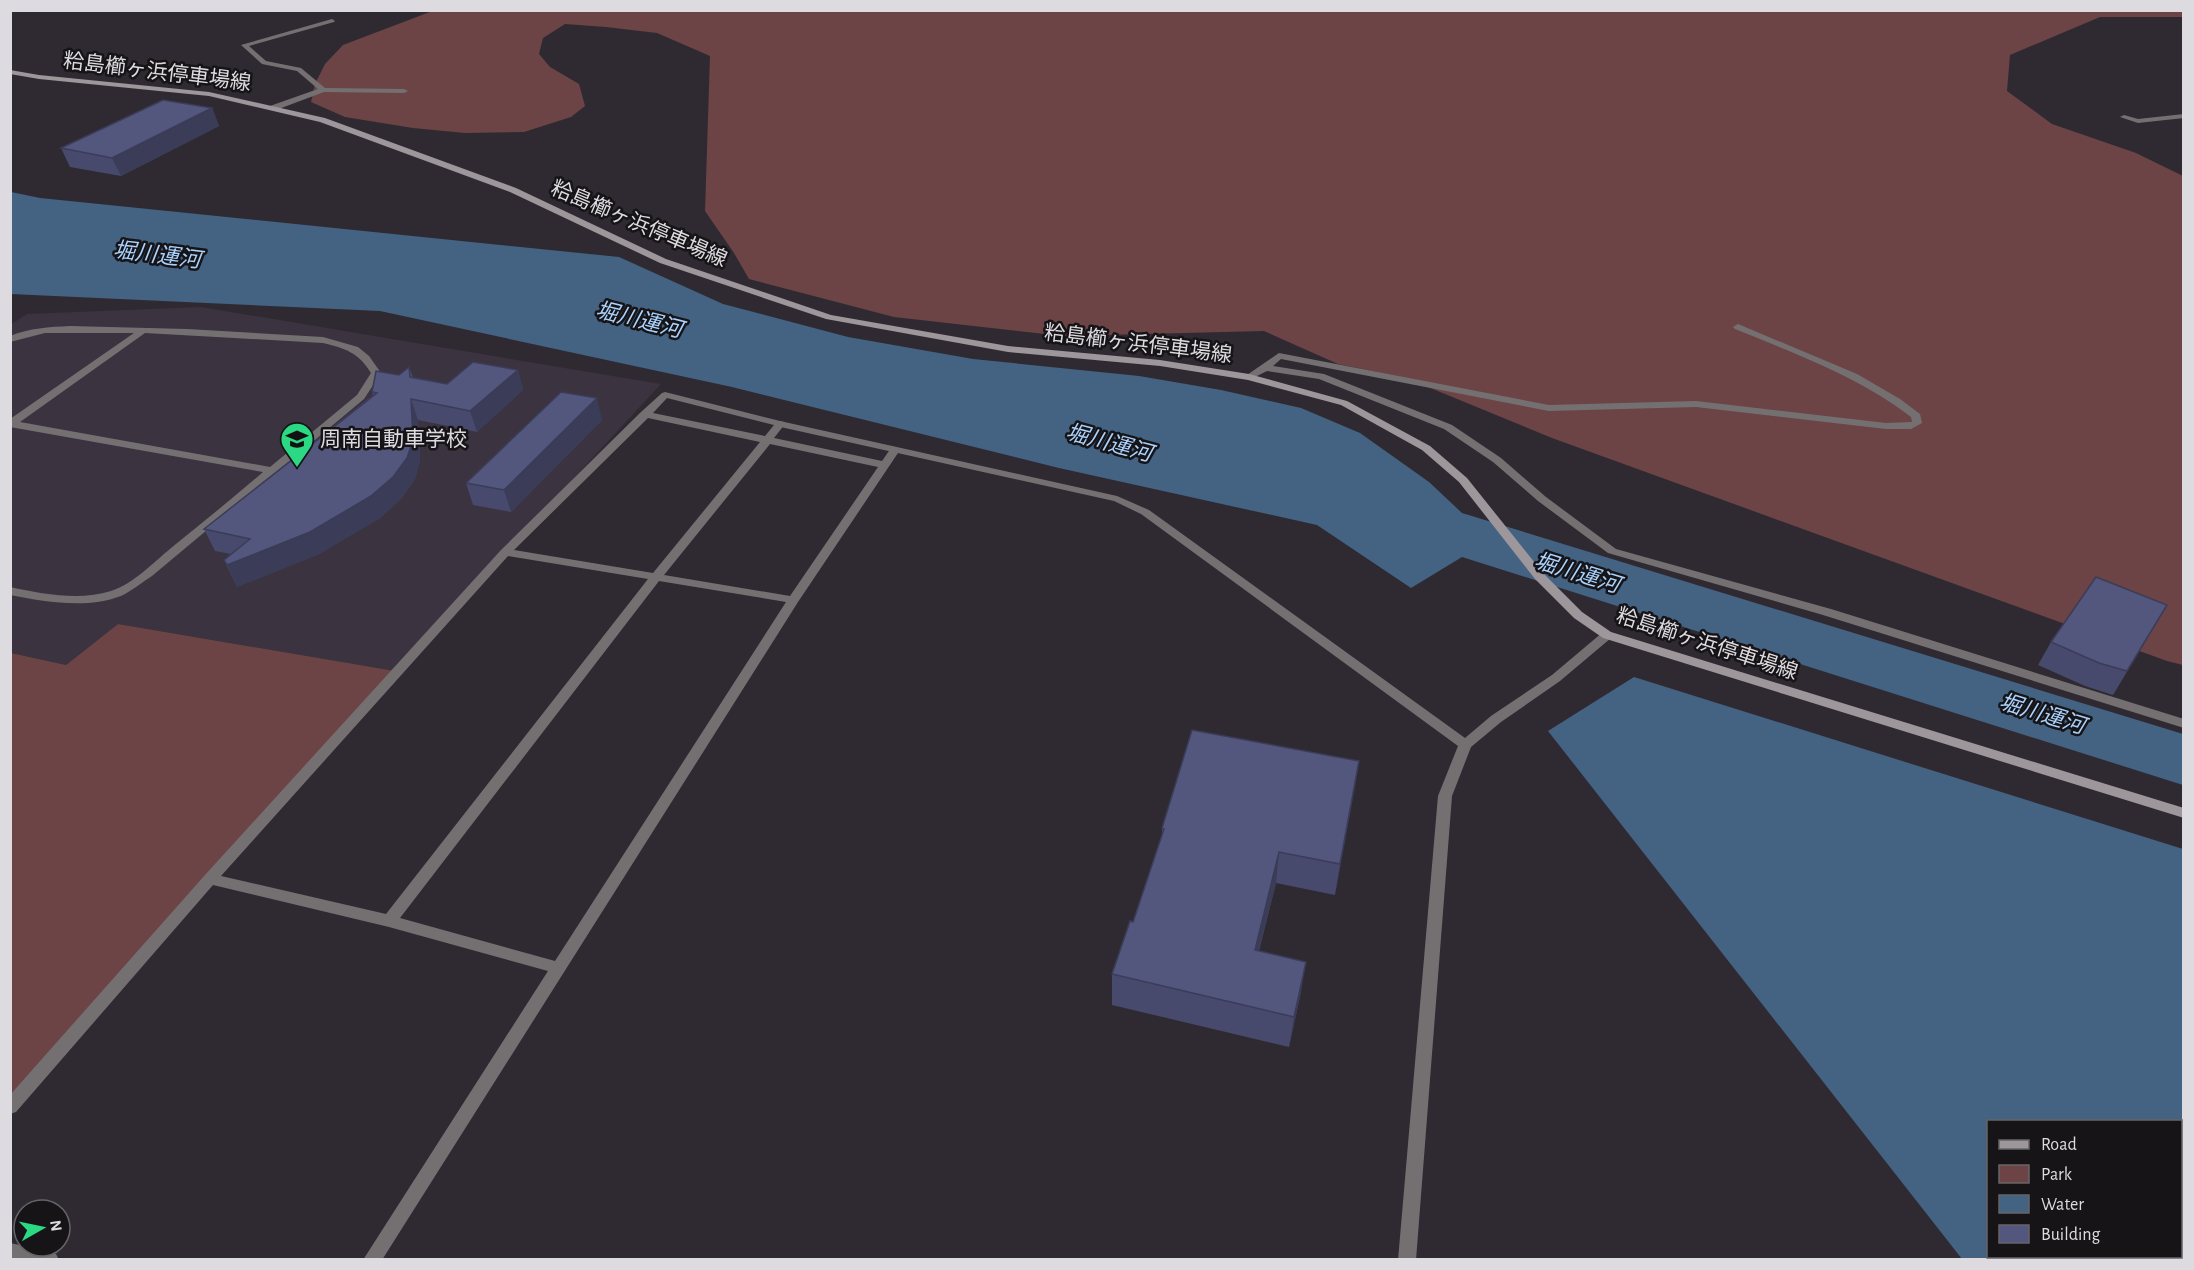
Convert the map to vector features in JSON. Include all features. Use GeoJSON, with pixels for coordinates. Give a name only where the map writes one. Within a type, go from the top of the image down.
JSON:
{"type":"FeatureCollection","features":[{"type":"Feature","properties":{"kind":"main road","name":"粭島櫛ヶ浜停車場線"},"geometry":{"type":"LineString","coordinates":[[10,72],[209,94],[322,120],[513,190],[663,261],[829,317],[1008,349],[1160,363],[1249,377],[1344,403],[1426,448],[1463,480],[1539,576],[1578,615],[1607,635],[2184,813]]}},
{"type":"Feature","properties":{"kind":"street"},"geometry":{"type":"LineString","coordinates":[[323,90],[299,69],[264,63],[244,45],[332,21]]}},
{"type":"Feature","properties":{"kind":"street"},"geometry":{"type":"LineString","coordinates":[[273,108],[323,90],[404,91]]}},
{"type":"Feature","properties":{"kind":"street"},"geometry":{"type":"LineString","coordinates":[[2124,117],[2138,121],[2184,116]]}},
{"type":"Feature","properties":{"kind":"street"},"geometry":{"type":"LineString","coordinates":[[1249,377],[1266,368],[1279,356],[1549,408],[1696,404],[1886,426],[1911,426],[1917,423],[1916,416],[1902,404],[1851,376],[1738,327]]}},
{"type":"Feature","properties":{"kind":"street"},"geometry":{"type":"LineString","coordinates":[[10,339],[46,330],[144,330],[323,340],[350,346],[366,356],[376,372],[361,397],[148,573],[116,593],[77,599],[33,596],[10,591]]}},
{"type":"Feature","properties":{"kind":"street"},"geometry":{"type":"LineString","coordinates":[[11,423],[144,330]]}},
{"type":"Feature","properties":{"kind":"street"},"geometry":{"type":"LineString","coordinates":[[1266,368],[1321,376],[1448,427],[1497,460],[1542,499],[1612,552],[1827,612],[2184,724]]}},
{"type":"Feature","properties":{"kind":"street"},"geometry":{"type":"LineString","coordinates":[[10,1107],[210,879],[505,552],[664,395],[780,424],[1117,499],[1145,512],[1465,745]]}},
{"type":"Feature","properties":{"kind":"street"},"geometry":{"type":"LineString","coordinates":[[645,414],[885,465]]}},
{"type":"Feature","properties":{"kind":"street"},"geometry":{"type":"LineString","coordinates":[[11,423],[273,471]]}},
{"type":"Feature","properties":{"kind":"street"},"geometry":{"type":"LineString","coordinates":[[389,921],[656,577],[780,424]]}},
{"type":"Feature","properties":{"kind":"street"},"geometry":{"type":"LineString","coordinates":[[372,1260],[793,600],[896,450]]}},
{"type":"Feature","properties":{"kind":"street"},"geometry":{"type":"LineString","coordinates":[[505,552],[793,600]]}},
{"type":"Feature","properties":{"kind":"street"},"geometry":{"type":"LineString","coordinates":[[1407,1260],[1445,796],[1465,745],[1496,719],[1556,678],[1607,635]]}},
{"type":"Feature","properties":{"kind":"street"},"geometry":{"type":"LineString","coordinates":[[210,879],[389,921],[559,968]]}},
{"type":"Feature","properties":{"kind":"street"},"geometry":{"type":"LineString","coordinates":[[10,1251],[50,1260]]}},
{"type":"Feature","properties":{"kind":"shaded area","name":"周南自動車学校"},"geometry":{"type":"Polygon","coordinates":[[[201,307],[661,384],[395,671],[118,624],[66,665],[11,653],[10,325],[27,314],[201,307]]]}},
{"type":"Feature","properties":{"kind":"green space"},"geometry":{"type":"Polygon","coordinates":[[[435,10],[2183,11],[2183,17],[2100,17],[2010,55],[2007,91],[2052,124],[2136,153],[2183,176],[2183,665],[1552,438],[1406,378],[1338,364],[1264,331],[1062,336],[894,317],[749,279],[705,211],[710,56],[657,33],[565,24],[543,38],[539,54],[550,67],[579,84],[585,106],[571,117],[524,132],[465,133],[413,128],[345,117],[311,102],[315,84],[325,64],[343,45],[435,10]]]}},
{"type":"Feature","properties":{"kind":"green space"},"geometry":{"type":"Polygon","coordinates":[[[118,624],[395,671],[11,1107],[11,653],[66,665],[118,624]]]}},
{"type":"Feature","properties":{"kind":"water","name":"堀川運河"},"geometry":{"type":"Polygon","coordinates":[[[11,192],[40,198],[619,257],[723,304],[848,337],[973,359],[1139,376],[1221,390],[1301,408],[1360,433],[1429,482],[1462,513],[2183,734],[2183,785],[1462,557],[1411,588],[1317,525],[1059,468],[732,387],[380,311],[11,294],[11,192]]]}},
{"type":"Feature","properties":{"kind":"water"},"geometry":{"type":"Polygon","coordinates":[[[1634,677],[2183,849],[2183,1259],[1962,1259],[1548,731],[1634,677]]]}},
{"type":"Feature","properties":{"kind":"building"},"geometry":{"type":"Polygon","coordinates":[[[163,100],[212,108],[112,158],[61,148],[163,100]]]}},
{"type":"Feature","properties":{"kind":"building"},"geometry":{"type":"Polygon","coordinates":[[[473,362],[518,370],[470,411],[411,399],[413,440],[407,458],[393,477],[371,496],[310,532],[227,565],[224,560],[250,539],[204,529],[377,393],[372,392],[376,371],[399,375],[409,367],[410,377],[447,384],[473,362]]]}},
{"type":"Feature","properties":{"kind":"building"},"geometry":{"type":"Polygon","coordinates":[[[561,392],[597,398],[504,490],[466,483],[561,392]]]}},
{"type":"Feature","properties":{"kind":"building"},"geometry":{"type":"Polygon","coordinates":[[[2096,577],[2167,605],[2127,671],[2099,663],[2051,642],[2096,577]]]}},
{"type":"Feature","properties":{"kind":"building"},"geometry":{"type":"Polygon","coordinates":[[[1192,730],[1359,761],[1340,864],[1279,852],[1255,950],[1306,962],[1294,1017],[1112,974],[1130,921],[1133,922],[1164,829],[1162,828],[1192,730]]]}},
{"type":"Feature","properties":{"kind":"place","name":"周南自動車学校"},"geometry":{"type":"Point","coordinates":[297,468]}}]}
